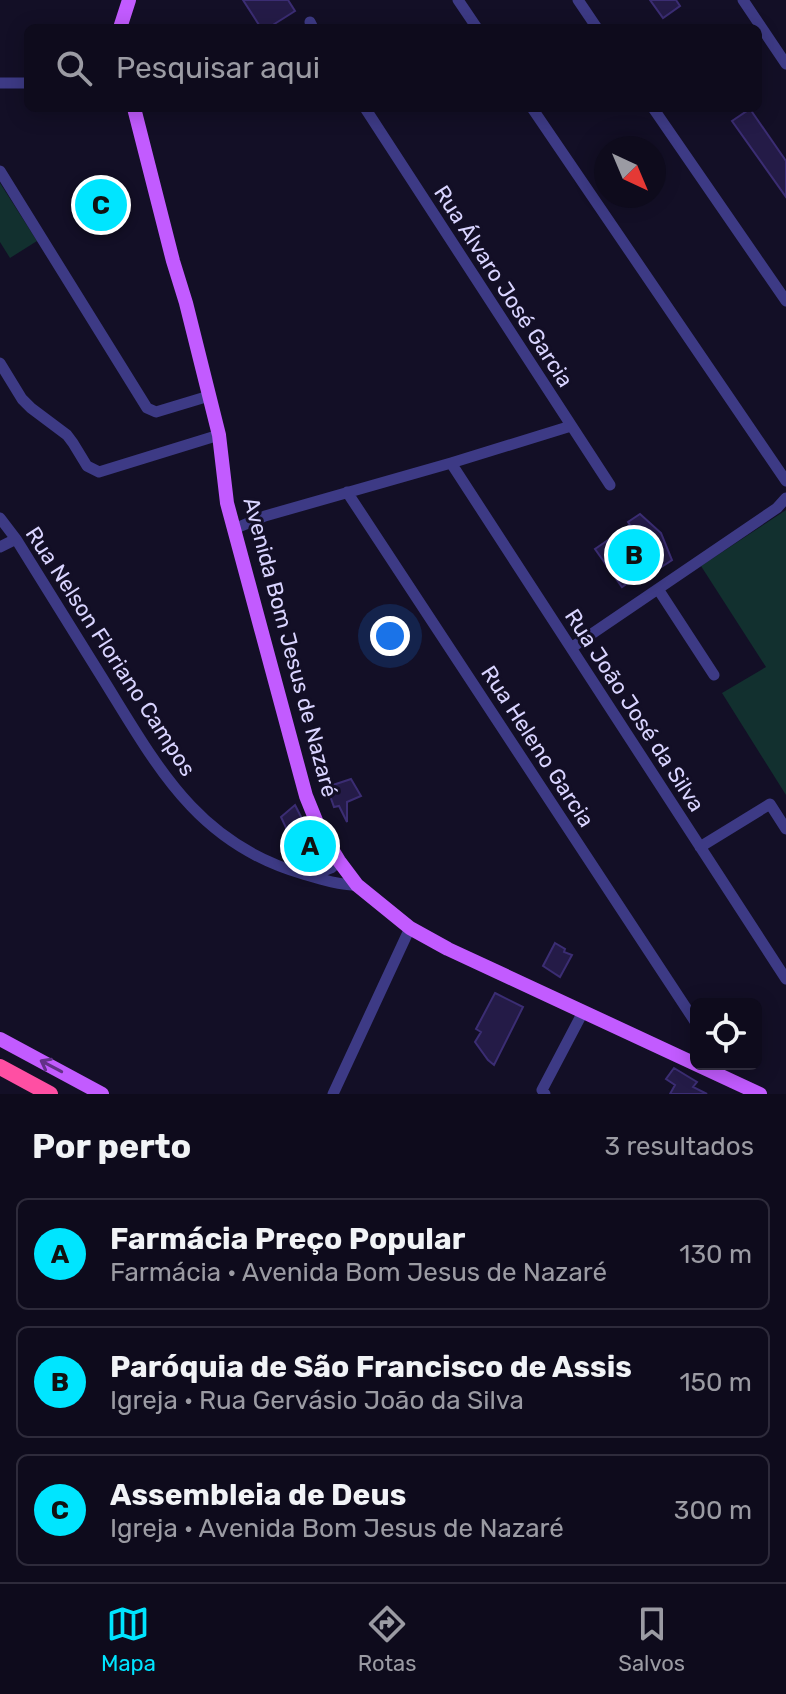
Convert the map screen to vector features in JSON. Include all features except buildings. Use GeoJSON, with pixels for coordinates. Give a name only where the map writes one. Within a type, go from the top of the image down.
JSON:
{"type":"FeatureCollection","features":[{"type":"Feature","properties":{"kind":"highway"},"geometry":{"type":"LineString","coordinates":[[0,1067],[50,1094]]}},
{"type":"Feature","properties":{"kind":"main road"},"geometry":{"type":"LineString","coordinates":[[121,24],[129,0]]}},
{"type":"Feature","properties":{"kind":"main road","name":"Avenida Bom Jesus de Nazaré"},"geometry":{"type":"LineString","coordinates":[[135,112],[219,435],[227,503],[306,796],[319,828],[339,861],[357,885],[410,928],[583,1012],[723,1071],[756,1093]]}},
{"type":"Feature","properties":{"kind":"main road"},"geometry":{"type":"LineString","coordinates":[[0,1039],[102,1094]]}},
{"type":"Feature","properties":{"kind":"street"},"geometry":{"type":"LineString","coordinates":[[458,0],[474,24]]}},
{"type":"Feature","properties":{"kind":"street"},"geometry":{"type":"LineString","coordinates":[[578,0],[594,24]]}},
{"type":"Feature","properties":{"kind":"street"},"geometry":{"type":"LineString","coordinates":[[743,0],[759,24]]}},
{"type":"Feature","properties":{"kind":"street"},"geometry":{"type":"LineString","coordinates":[[762,28],[786,64]]}},
{"type":"Feature","properties":{"kind":"street"},"geometry":{"type":"LineString","coordinates":[[0,83],[24,83]]}},
{"type":"Feature","properties":{"kind":"street","name":"Rua Álvaro José Garcia"},"geometry":{"type":"LineString","coordinates":[[368,112],[610,485]]}},
{"type":"Feature","properties":{"kind":"street"},"geometry":{"type":"LineString","coordinates":[[535,112],[786,481]]}},
{"type":"Feature","properties":{"kind":"street"},"geometry":{"type":"LineString","coordinates":[[656,112],[786,301]]}},
{"type":"Feature","properties":{"kind":"street"},"geometry":{"type":"LineString","coordinates":[[0,171],[147,408],[156,412],[209,396]]}},
{"type":"Feature","properties":{"kind":"street"},"geometry":{"type":"LineString","coordinates":[[0,363],[22,399],[67,435],[87,466],[99,472],[219,435]]}},
{"type":"Feature","properties":{"kind":"street"},"geometry":{"type":"LineString","coordinates":[[234,529],[265,516],[571,426]]}},
{"type":"Feature","properties":{"kind":"street","name":"Rua João José da Silva"},"geometry":{"type":"LineString","coordinates":[[451,463],[786,979]]}},
{"type":"Feature","properties":{"kind":"street","name":"Rua Heleno Garcia"},"geometry":{"type":"LineString","coordinates":[[347,492],[690,1014]]}},
{"type":"Feature","properties":{"kind":"street"},"geometry":{"type":"LineString","coordinates":[[571,648],[777,508],[786,498]]}},
{"type":"Feature","properties":{"kind":"street","name":"Rua Nelson Floriano Campos"},"geometry":{"type":"LineString","coordinates":[[0,518],[155,762],[185,801],[235,844],[277,866],[345,885],[357,885]]}},
{"type":"Feature","properties":{"kind":"street"},"geometry":{"type":"LineString","coordinates":[[0,547],[16,539]]}},
{"type":"Feature","properties":{"kind":"street"},"geometry":{"type":"LineString","coordinates":[[658,589],[714,675]]}},
{"type":"Feature","properties":{"kind":"street"},"geometry":{"type":"LineString","coordinates":[[700,847],[770,804],[786,829]]}},
{"type":"Feature","properties":{"kind":"street"},"geometry":{"type":"LineString","coordinates":[[310,876],[339,861]]}},
{"type":"Feature","properties":{"kind":"street"},"geometry":{"type":"LineString","coordinates":[[333,1094],[410,928]]}},
{"type":"Feature","properties":{"kind":"street"},"geometry":{"type":"LineString","coordinates":[[545,1094],[542,1090],[583,1012]]}},
{"type":"Feature","properties":{"kind":"green space"},"geometry":{"type":"Polygon","coordinates":[[[0,183],[37,241],[10,258],[0,242],[0,183]]]}},
{"type":"Feature","properties":{"kind":"green space"},"geometry":{"type":"Polygon","coordinates":[[[786,510],[786,795],[722,693],[766,667],[701,566],[786,510]]]}},
{"type":"Feature","properties":{"kind":"place","name":"Assembleia de Deus"},"geometry":{"type":"Point","coordinates":[101,205]}},
{"type":"Feature","properties":{"kind":"place","name":"Paróquia de São Francisco de Assis"},"geometry":{"type":"Point","coordinates":[634,555]}},
{"type":"Feature","properties":{"kind":"place","name":"Farmácia Preço Popular"},"geometry":{"type":"Point","coordinates":[310,846]}}]}
